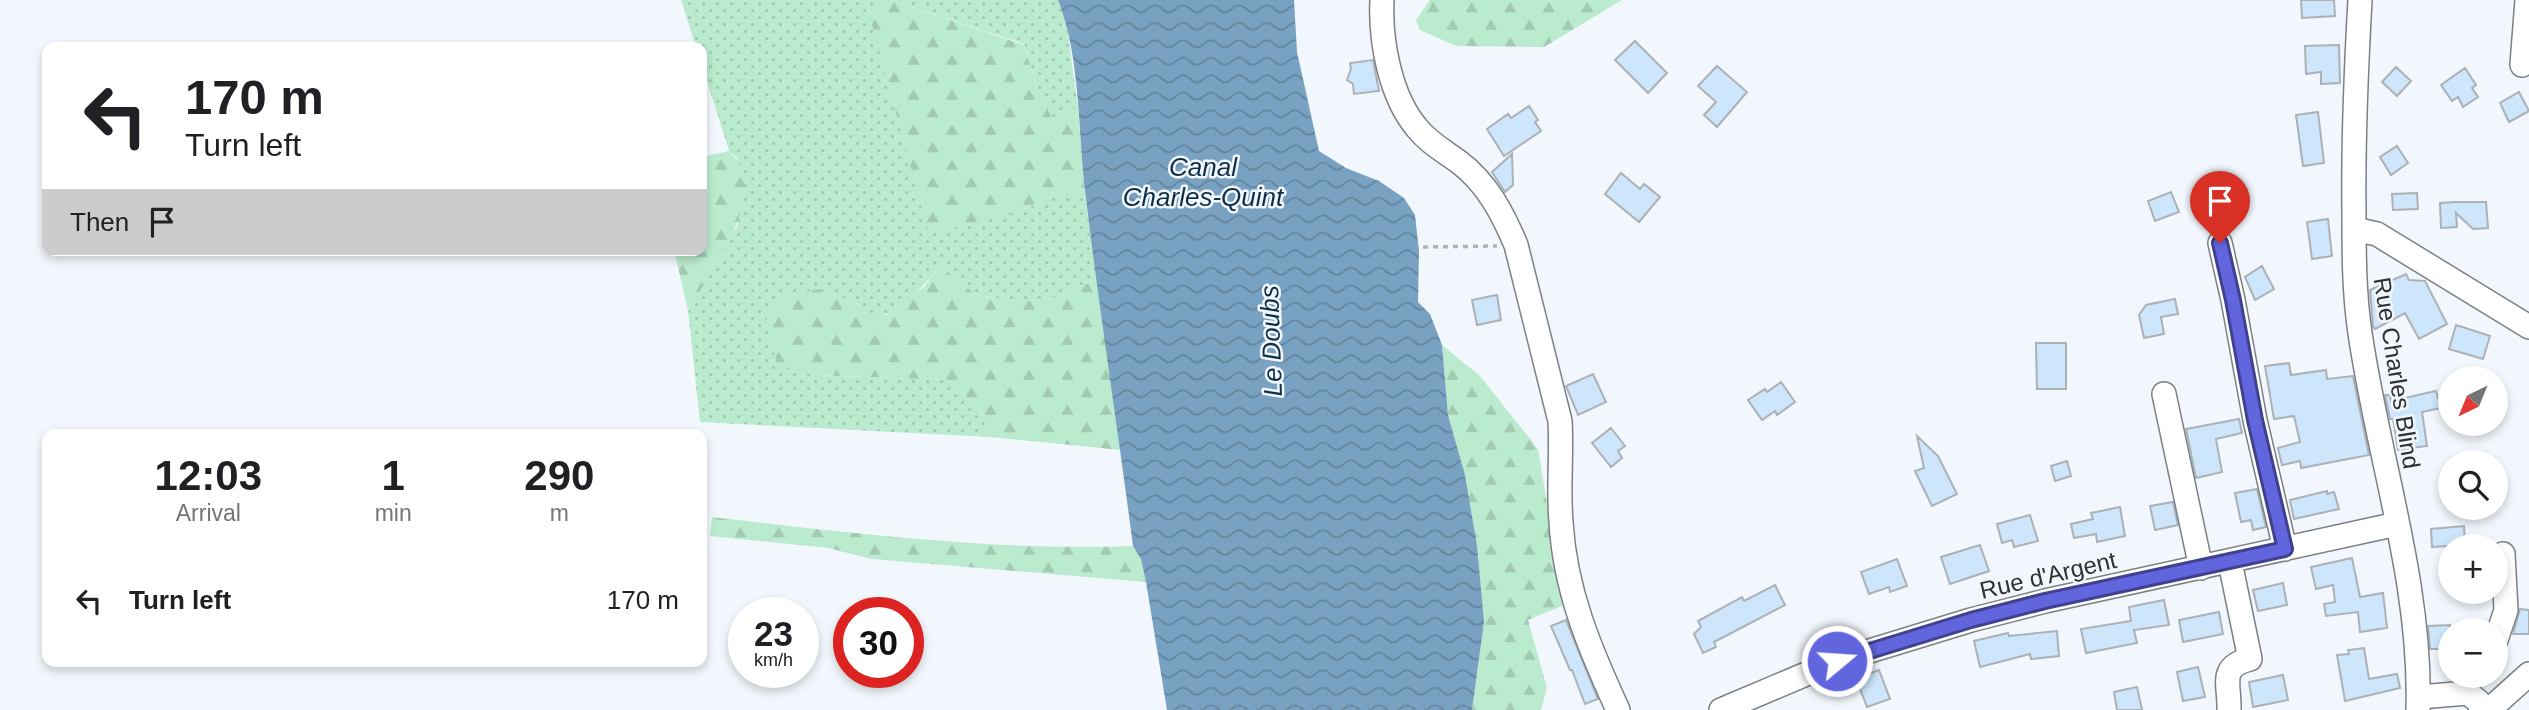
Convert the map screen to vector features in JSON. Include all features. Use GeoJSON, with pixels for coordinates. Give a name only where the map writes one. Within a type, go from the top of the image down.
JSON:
{"type":"FeatureCollection","features":[{"type":"Feature","properties":{"kind":"street"},"geometry":{"type":"LineString","coordinates":[[1381,0],[1382,31],[1388,60],[1405,108],[1415,126],[1427,139],[1478,180],[1500,210],[1516,245],[1560,421],[1562,449],[1559,493],[1569,585],[1577,615],[1618,710]]}},
{"type":"Feature","properties":{"kind":"street","name":"Rue Charles Blind"},"geometry":{"type":"LineString","coordinates":[[2360,0],[2353,125],[2356,301],[2367,382],[2397,524],[2410,605],[2419,703]]}},
{"type":"Feature","properties":{"kind":"street"},"geometry":{"type":"LineString","coordinates":[[2522,65],[2527,0]]}},
{"type":"Feature","properties":{"kind":"street"},"geometry":{"type":"LineString","coordinates":[[2354,229],[2377,234],[2529,327]]}},
{"type":"Feature","properties":{"kind":"street"},"geometry":{"type":"LineString","coordinates":[[2220,243],[2255,420],[2285,549]]}},
{"type":"Feature","properties":{"kind":"street"},"geometry":{"type":"LineString","coordinates":[[2164,394],[2202,568]]}},
{"type":"Feature","properties":{"kind":"street","name":"Rue d'Argent"},"geometry":{"type":"LineString","coordinates":[[1721,710],[1837,661],[1971,620],[2045,601],[2397,524]]}},
{"type":"Feature","properties":{"kind":"street"},"geometry":{"type":"LineString","coordinates":[[2229,710],[2230,668],[2237,662],[2250,659],[2230,562]]}},
{"type":"Feature","properties":{"kind":"street"},"geometry":{"type":"LineString","coordinates":[[2489,710],[2529,674]]}},
{"type":"Feature","properties":{"kind":"street"},"geometry":{"type":"LineString","coordinates":[[2419,703],[2476,693]]}},
{"type":"Feature","properties":{"kind":"path"},"geometry":{"type":"LineString","coordinates":[[1423,247],[1516,245]]}},
{"type":"Feature","properties":{"kind":"green space"},"geometry":{"type":"Polygon","coordinates":[[[681,0],[885,0],[869,14],[1018,212],[1053,196],[1085,196],[1097,279],[1058,297],[1022,302],[976,295],[940,266],[909,299],[890,313],[872,315],[854,302],[812,375],[949,380],[980,410],[990,437],[700,422],[688,310],[738,225],[737,158],[729,151],[707,81],[707,42],[694,42],[681,0]]]}},
{"type":"Feature","properties":{"kind":"green space"},"geometry":{"type":"Polygon","coordinates":[[[885,0],[1024,45],[1036,84],[1052,118],[1078,107],[1085,196],[1053,196],[1018,212],[929,234],[869,14],[885,0]]]}},
{"type":"Feature","properties":{"kind":"green space"},"geometry":{"type":"Polygon","coordinates":[[[891,0],[1058,0],[1066,20],[1078,107],[1052,118],[1036,84],[1024,44],[891,0]]]}},
{"type":"Feature","properties":{"kind":"green space"},"geometry":{"type":"Polygon","coordinates":[[[1430,0],[1622,0],[1544,47],[1456,46],[1420,30],[1416,20],[1430,0]]]}},
{"type":"Feature","properties":{"kind":"green space"},"geometry":{"type":"Polygon","coordinates":[[[729,151],[741,168],[744,188],[734,231],[688,310],[675,256],[707,256],[707,156],[729,151]]]}},
{"type":"Feature","properties":{"kind":"green space"},"geometry":{"type":"Polygon","coordinates":[[[940,265],[976,295],[1022,302],[1058,297],[1097,279],[1121,450],[990,437],[980,410],[949,380],[812,375],[777,365],[765,312],[782,296],[820,289],[854,302],[873,315],[886,315],[924,287],[940,265]]]}},
{"type":"Feature","properties":{"kind":"green space"},"geometry":{"type":"Polygon","coordinates":[[[1442,345],[1480,376],[1538,449],[1564,605],[1528,620],[1547,688],[1541,710],[1472,710],[1484,622],[1465,475],[1448,415],[1442,345]]]}},
{"type":"Feature","properties":{"kind":"green space"},"geometry":{"type":"Polygon","coordinates":[[[712,517],[870,535],[975,543],[1133,546],[1141,559],[1146,582],[872,559],[828,548],[710,536],[712,517]]]}},
{"type":"Feature","properties":{"kind":"water","name":"Canal Charles-Quint"},"geometry":{"type":"Polygon","coordinates":[[[1058,0],[1294,0],[1297,52],[1319,151],[1346,168],[1379,181],[1404,198],[1415,215],[1419,251],[1418,302],[1430,314],[1442,345],[1448,415],[1465,475],[1477,546],[1484,622],[1472,710],[1167,710],[1146,582],[1141,559],[1133,546],[1086,199],[1075,71],[1058,0]]]}},
{"type":"Feature","properties":{"kind":"building"},"geometry":{"type":"Polygon","coordinates":[[[2301,0],[2334,0],[2335,16],[2302,18],[2301,0]]]}},
{"type":"Feature","properties":{"kind":"building"},"geometry":{"type":"Polygon","coordinates":[[[1635,41],[1667,73],[1648,93],[1615,60],[1635,41]]]}},
{"type":"Feature","properties":{"kind":"building"},"geometry":{"type":"Polygon","coordinates":[[[2339,45],[2340,83],[2321,84],[2321,72],[2306,74],[2305,46],[2339,45]]]}},
{"type":"Feature","properties":{"kind":"building"},"geometry":{"type":"Polygon","coordinates":[[[1373,60],[1379,91],[1354,94],[1353,84],[1347,80],[1350,63],[1373,60]]]}},
{"type":"Feature","properties":{"kind":"building"},"geometry":{"type":"Polygon","coordinates":[[[1717,66],[1747,92],[1717,127],[1704,115],[1716,102],[1698,86],[1717,66]]]}},
{"type":"Feature","properties":{"kind":"building"},"geometry":{"type":"Polygon","coordinates":[[[2396,67],[2411,81],[2397,96],[2382,82],[2396,67]]]}},
{"type":"Feature","properties":{"kind":"building"},"geometry":{"type":"Polygon","coordinates":[[[2465,68],[2476,85],[2472,88],[2478,97],[2463,107],[2458,97],[2452,101],[2441,85],[2465,68]]]}},
{"type":"Feature","properties":{"kind":"building"},"geometry":{"type":"Polygon","coordinates":[[[2519,92],[2529,111],[2509,122],[2500,103],[2519,92]]]}},
{"type":"Feature","properties":{"kind":"building"},"geometry":{"type":"Polygon","coordinates":[[[1529,106],[1541,131],[1504,156],[1487,129],[1508,114],[1511,118],[1529,106]]]}},
{"type":"Feature","properties":{"kind":"building"},"geometry":{"type":"Polygon","coordinates":[[[2318,112],[2324,163],[2303,166],[2296,115],[2318,112]]]}},
{"type":"Feature","properties":{"kind":"building"},"geometry":{"type":"Polygon","coordinates":[[[2397,146],[2408,163],[2391,175],[2380,157],[2397,146]]]}},
{"type":"Feature","properties":{"kind":"building"},"geometry":{"type":"Polygon","coordinates":[[[1512,154],[1513,185],[1505,192],[1492,172],[1512,154]]]}},
{"type":"Feature","properties":{"kind":"building"},"geometry":{"type":"Polygon","coordinates":[[[1621,173],[1640,189],[1644,184],[1660,197],[1639,222],[1605,194],[1621,173]]]}},
{"type":"Feature","properties":{"kind":"building"},"geometry":{"type":"Polygon","coordinates":[[[2171,192],[2179,212],[2155,221],[2148,201],[2171,192]]]}},
{"type":"Feature","properties":{"kind":"building"},"geometry":{"type":"Polygon","coordinates":[[[2417,193],[2418,209],[2393,210],[2392,194],[2417,193]]]}},
{"type":"Feature","properties":{"kind":"building"},"geometry":{"type":"Polygon","coordinates":[[[2486,202],[2488,228],[2473,229],[2456,213],[2457,227],[2441,228],[2440,203],[2486,202]]]}},
{"type":"Feature","properties":{"kind":"building"},"geometry":{"type":"Polygon","coordinates":[[[2328,219],[2332,256],[2312,259],[2307,222],[2328,219]]]}},
{"type":"Feature","properties":{"kind":"building"},"geometry":{"type":"Polygon","coordinates":[[[2262,266],[2274,289],[2255,300],[2245,277],[2262,266]]]}},
{"type":"Feature","properties":{"kind":"building"},"geometry":{"type":"Polygon","coordinates":[[[2406,274],[2409,280],[2425,281],[2447,324],[2419,339],[2405,313],[2375,329],[2373,327],[2370,290],[2406,274]]]}},
{"type":"Feature","properties":{"kind":"building"},"geometry":{"type":"Polygon","coordinates":[[[1497,295],[1501,320],[1477,325],[1472,300],[1497,295]]]}},
{"type":"Feature","properties":{"kind":"building"},"geometry":{"type":"Polygon","coordinates":[[[2175,299],[2178,314],[2161,317],[2164,334],[2144,338],[2139,315],[2146,305],[2175,299]]]}},
{"type":"Feature","properties":{"kind":"building"},"geometry":{"type":"Polygon","coordinates":[[[2456,325],[2490,336],[2483,359],[2449,349],[2456,325]]]}},
{"type":"Feature","properties":{"kind":"building"},"geometry":{"type":"Polygon","coordinates":[[[2036,343],[2066,343],[2066,389],[2037,389],[2036,343]]]}},
{"type":"Feature","properties":{"kind":"building"},"geometry":{"type":"Polygon","coordinates":[[[2289,363],[2291,375],[2326,370],[2327,379],[2353,376],[2369,455],[2301,468],[2300,461],[2282,465],[2278,448],[2300,442],[2294,416],[2274,419],[2265,366],[2289,363]]]}},
{"type":"Feature","properties":{"kind":"building"},"geometry":{"type":"Polygon","coordinates":[[[1593,374],[1606,402],[1578,415],[1566,386],[1593,374]]]}},
{"type":"Feature","properties":{"kind":"building"},"geometry":{"type":"Polygon","coordinates":[[[1781,382],[1795,402],[1777,415],[1775,411],[1762,420],[1748,400],[1781,382]]]}},
{"type":"Feature","properties":{"kind":"building"},"geometry":{"type":"Polygon","coordinates":[[[2436,391],[2438,409],[2422,412],[2427,446],[2398,450],[2393,419],[2390,419],[2385,395],[2390,395],[2391,401],[2436,391]]]}},
{"type":"Feature","properties":{"kind":"building"},"geometry":{"type":"Polygon","coordinates":[[[2239,419],[2242,433],[2216,439],[2222,472],[2196,478],[2186,429],[2239,419]]]}},
{"type":"Feature","properties":{"kind":"building"},"geometry":{"type":"Polygon","coordinates":[[[1611,428],[1625,446],[1618,451],[1622,458],[1611,467],[1592,443],[1611,428]]]}},
{"type":"Feature","properties":{"kind":"building"},"geometry":{"type":"Polygon","coordinates":[[[1917,436],[1938,456],[1957,494],[1932,506],[1915,471],[1924,468],[1917,436]]]}},
{"type":"Feature","properties":{"kind":"building"},"geometry":{"type":"Polygon","coordinates":[[[2067,461],[2071,476],[2055,481],[2051,466],[2067,461]]]}},
{"type":"Feature","properties":{"kind":"building"},"geometry":{"type":"Polygon","coordinates":[[[2257,489],[2266,527],[2253,530],[2251,520],[2241,522],[2235,493],[2257,489]]]}},
{"type":"Feature","properties":{"kind":"building"},"geometry":{"type":"Polygon","coordinates":[[[2327,491],[2327,494],[2334,492],[2339,509],[2294,519],[2290,500],[2327,491]]]}},
{"type":"Feature","properties":{"kind":"building"},"geometry":{"type":"Polygon","coordinates":[[[2173,502],[2178,525],[2155,530],[2150,506],[2173,502]]]}},
{"type":"Feature","properties":{"kind":"building"},"geometry":{"type":"Polygon","coordinates":[[[2120,507],[2125,536],[2097,542],[2096,534],[2074,538],[2071,524],[2093,519],[2091,513],[2120,507]]]}},
{"type":"Feature","properties":{"kind":"building"},"geometry":{"type":"Polygon","coordinates":[[[2030,515],[2038,541],[2014,547],[2012,540],[2002,543],[1997,524],[2030,515]]]}},
{"type":"Feature","properties":{"kind":"building"},"geometry":{"type":"Polygon","coordinates":[[[2464,526],[2464,534],[2438,534],[2438,547],[2432,547],[2431,529],[2464,526]]]}},
{"type":"Feature","properties":{"kind":"building"},"geometry":{"type":"Polygon","coordinates":[[[1980,545],[1989,571],[1950,584],[1941,557],[1980,545]]]}},
{"type":"Feature","properties":{"kind":"building"},"geometry":{"type":"Polygon","coordinates":[[[2352,558],[2360,597],[2383,593],[2387,628],[2360,632],[2358,612],[2326,616],[2324,604],[2335,602],[2333,585],[2316,589],[2311,567],[2352,558]]]}},
{"type":"Feature","properties":{"kind":"building"},"geometry":{"type":"Polygon","coordinates":[[[1897,559],[1907,586],[1890,592],[1889,587],[1869,594],[1861,572],[1897,559]]]}},
{"type":"Feature","properties":{"kind":"building"},"geometry":{"type":"Polygon","coordinates":[[[2283,583],[2287,605],[2258,611],[2253,590],[2283,583]]]}},
{"type":"Feature","properties":{"kind":"building"},"geometry":{"type":"Polygon","coordinates":[[[1775,585],[1785,605],[1714,642],[1716,647],[1703,653],[1694,634],[1701,627],[1698,621],[1742,597],[1744,601],[1775,585]]]}},
{"type":"Feature","properties":{"kind":"building"},"geometry":{"type":"Polygon","coordinates":[[[2164,600],[2169,625],[2134,630],[2137,643],[2086,653],[2081,629],[2131,621],[2129,607],[2164,600]]]}},
{"type":"Feature","properties":{"kind":"building"},"geometry":{"type":"Polygon","coordinates":[[[2520,609],[2529,610],[2529,634],[2513,634],[2520,609]]]}},
{"type":"Feature","properties":{"kind":"building"},"geometry":{"type":"Polygon","coordinates":[[[2219,612],[2223,634],[2183,642],[2179,620],[2219,612]]]}},
{"type":"Feature","properties":{"kind":"building"},"geometry":{"type":"Polygon","coordinates":[[[1566,620],[1598,699],[1585,704],[1551,626],[1566,620]]]}},
{"type":"Feature","properties":{"kind":"building"},"geometry":{"type":"Polygon","coordinates":[[[2428,626],[2438,626],[2438,649],[2430,649],[2428,626]]]}},
{"type":"Feature","properties":{"kind":"building"},"geometry":{"type":"Polygon","coordinates":[[[2057,631],[2059,656],[2031,659],[2030,654],[1980,667],[1974,641],[2008,633],[2009,636],[2057,631]]]}},
{"type":"Feature","properties":{"kind":"building"},"geometry":{"type":"Polygon","coordinates":[[[2364,648],[2369,679],[2397,674],[2400,688],[2345,701],[2337,655],[2364,648]]]}},
{"type":"Feature","properties":{"kind":"building"},"geometry":{"type":"Polygon","coordinates":[[[2198,667],[2205,697],[2183,701],[2177,672],[2198,667]]]}},
{"type":"Feature","properties":{"kind":"building"},"geometry":{"type":"Polygon","coordinates":[[[1879,670],[1890,699],[1867,707],[1856,678],[1879,670]]]}},
{"type":"Feature","properties":{"kind":"building"},"geometry":{"type":"Polygon","coordinates":[[[2283,675],[2288,700],[2253,707],[2249,682],[2283,675]]]}},
{"type":"Feature","properties":{"kind":"building"},"geometry":{"type":"Polygon","coordinates":[[[2137,687],[2142,710],[2117,710],[2114,692],[2137,687]]]}},
{"type":"Feature","properties":{"kind":"route"},"geometry":{"type":"LineString","coordinates":[[1837,661],[1971,620],[2045,601],[2285,549],[2255,420],[2220,243]]}},
{"type":"Feature","properties":{"kind":"water label","name":"Le Doubs"},"geometry":{"type":"Point","coordinates":[1271,341]}}]}
